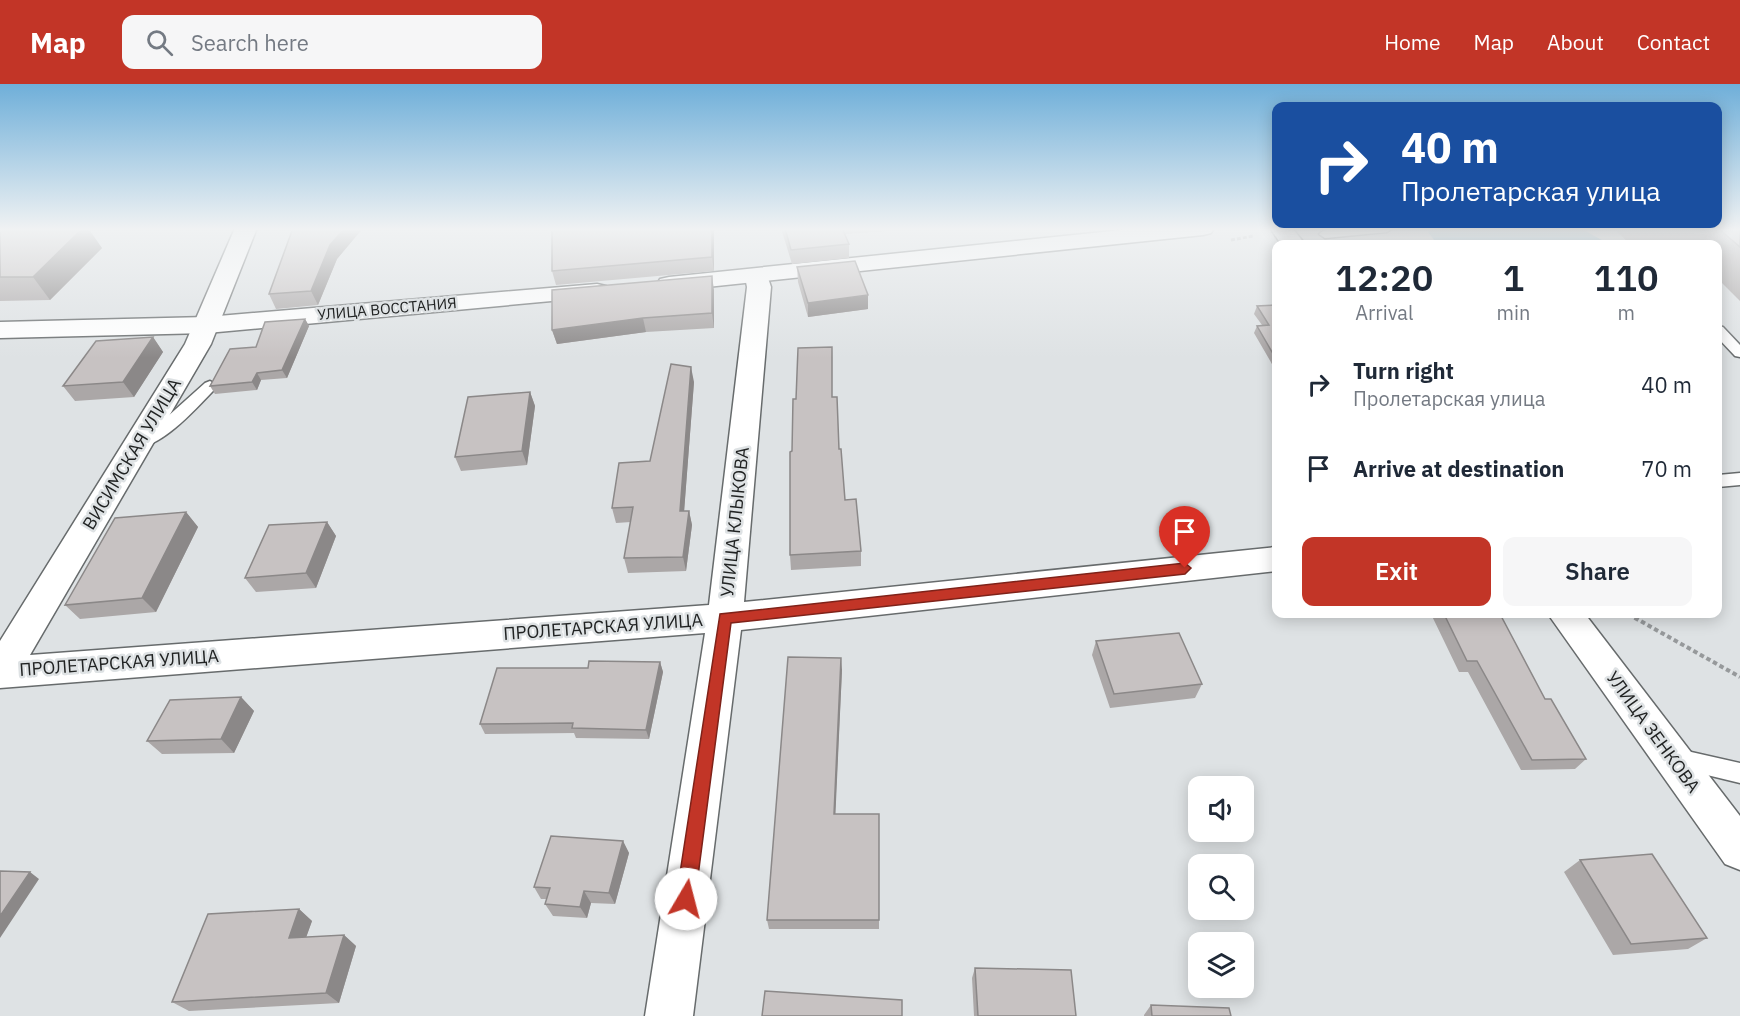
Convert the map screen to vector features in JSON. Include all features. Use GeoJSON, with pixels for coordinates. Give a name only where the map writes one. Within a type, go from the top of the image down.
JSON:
{"type":"FeatureCollection","features":[{"type":"Feature","properties":{"kind":"street","name":"ВИСИМСКАЯ УЛИЦА"},"geometry":{"type":"LineString","coordinates":[[0,672],[198,344],[229,271]]}},
{"type":"Feature","properties":{"kind":"street"},"geometry":{"type":"LineString","coordinates":[[650,286],[807,271]]}},
{"type":"Feature","properties":{"kind":"street","name":"УЛИЦА КЛЫКОВА"},"geometry":{"type":"LineString","coordinates":[[669,1016],[725,618],[759,287],[757,277]]}},
{"type":"Feature","properties":{"kind":"street","name":"УЛИЦА ВОССТАНИЯ"},"geometry":{"type":"LineString","coordinates":[[0,330],[207,325],[614,289]]}},
{"type":"Feature","properties":{"kind":"street","name":"ПРОЛЕТАРСКАЯ УЛИЦА"},"geometry":{"type":"LineString","coordinates":[[0,672],[725,618],[1272,559]]}},
{"type":"Feature","properties":{"kind":"street","name":"УЛИЦА ЗЕНКОВА"},"geometry":{"type":"LineString","coordinates":[[1569,618],[1740,850]]}},
{"type":"Feature","properties":{"kind":"lane"},"geometry":{"type":"LineString","coordinates":[[1722,334],[1740,353]]}},
{"type":"Feature","properties":{"kind":"lane"},"geometry":{"type":"LineString","coordinates":[[139,442],[163,430],[210,386]]}},
{"type":"Feature","properties":{"kind":"lane"},"geometry":{"type":"LineString","coordinates":[[1722,481],[1740,479]]}},
{"type":"Feature","properties":{"kind":"lane"},"geometry":{"type":"LineString","coordinates":[[1672,757],[1740,773]]}},
{"type":"Feature","properties":{"kind":"path"},"geometry":{"type":"LineString","coordinates":[[1635,618],[1740,677]]}},
{"type":"Feature","properties":{"kind":"building"},"geometry":{"type":"Polygon","coordinates":[[[0,271],[39,271],[33,277],[0,277],[0,271]]]}},
{"type":"Feature","properties":{"kind":"building"},"geometry":{"type":"Polygon","coordinates":[[[277,271],[319,271],[311,291],[269,294],[277,271]]]}},
{"type":"Feature","properties":{"kind":"building"},"geometry":{"type":"Polygon","coordinates":[[[798,271],[859,271],[868,295],[808,303],[798,271]]]}},
{"type":"Feature","properties":{"kind":"building"},"geometry":{"type":"Polygon","coordinates":[[[712,276],[712,313],[643,318],[552,330],[552,290],[712,276]]]}},
{"type":"Feature","properties":{"kind":"building"},"geometry":{"type":"Polygon","coordinates":[[[1272,305],[1272,352],[1257,326],[1269,325],[1257,306],[1272,305]]]}},
{"type":"Feature","properties":{"kind":"building"},"geometry":{"type":"Polygon","coordinates":[[[305,319],[282,370],[257,373],[252,382],[210,386],[230,349],[256,347],[265,322],[305,319]]]}},
{"type":"Feature","properties":{"kind":"building"},"geometry":{"type":"Polygon","coordinates":[[[153,337],[123,382],[63,386],[96,341],[153,337]]]}},
{"type":"Feature","properties":{"kind":"building"},"geometry":{"type":"Polygon","coordinates":[[[832,347],[832,397],[837,397],[839,449],[841,449],[845,500],[856,499],[861,551],[790,555],[790,452],[792,451],[793,399],[796,399],[798,348],[832,347]]]}},
{"type":"Feature","properties":{"kind":"building"},"geometry":{"type":"Polygon","coordinates":[[[671,364],[691,367],[680,511],[689,511],[683,557],[624,558],[633,507],[612,508],[619,463],[650,461],[671,364]]]}},
{"type":"Feature","properties":{"kind":"building"},"geometry":{"type":"Polygon","coordinates":[[[530,392],[522,451],[455,457],[468,397],[530,392]]]}},
{"type":"Feature","properties":{"kind":"building"},"geometry":{"type":"Polygon","coordinates":[[[186,512],[142,598],[65,605],[115,518],[186,512]]]}},
{"type":"Feature","properties":{"kind":"building"},"geometry":{"type":"Polygon","coordinates":[[[327,522],[306,573],[245,578],[269,525],[327,522]]]}},
{"type":"Feature","properties":{"kind":"building"},"geometry":{"type":"Polygon","coordinates":[[[1446,618],[1502,618],[1545,699],[1551,699],[1586,759],[1532,760],[1477,661],[1467,661],[1446,618]]]}},
{"type":"Feature","properties":{"kind":"building"},"geometry":{"type":"Polygon","coordinates":[[[1179,633],[1202,684],[1114,694],[1096,641],[1179,633]]]}},
{"type":"Feature","properties":{"kind":"building"},"geometry":{"type":"Polygon","coordinates":[[[788,657],[841,658],[834,814],[879,814],[879,920],[767,920],[788,657]]]}},
{"type":"Feature","properties":{"kind":"building"},"geometry":{"type":"Polygon","coordinates":[[[589,661],[660,662],[646,730],[572,728],[573,723],[480,724],[497,668],[588,668],[589,661]]]}},
{"type":"Feature","properties":{"kind":"building"},"geometry":{"type":"Polygon","coordinates":[[[241,697],[221,739],[147,741],[170,700],[241,697]]]}},
{"type":"Feature","properties":{"kind":"building"},"geometry":{"type":"Polygon","coordinates":[[[551,836],[623,841],[609,893],[584,891],[580,907],[545,904],[550,888],[534,887],[551,836]]]}},
{"type":"Feature","properties":{"kind":"building"},"geometry":{"type":"Polygon","coordinates":[[[1652,854],[1707,938],[1631,944],[1580,860],[1652,854]]]}},
{"type":"Feature","properties":{"kind":"building"},"geometry":{"type":"Polygon","coordinates":[[[0,871],[30,872],[0,916],[0,871]]]}},
{"type":"Feature","properties":{"kind":"building"},"geometry":{"type":"Polygon","coordinates":[[[299,909],[289,938],[344,935],[326,993],[172,1002],[208,914],[299,909]]]}},
{"type":"Feature","properties":{"kind":"building"},"geometry":{"type":"Polygon","coordinates":[[[975,968],[1071,970],[1076,1016],[978,1016],[975,968]]]}},
{"type":"Feature","properties":{"kind":"building"},"geometry":{"type":"Polygon","coordinates":[[[765,991],[902,1000],[902,1016],[762,1016],[765,991]]]}},
{"type":"Feature","properties":{"kind":"building"},"geometry":{"type":"Polygon","coordinates":[[[1151,1005],[1229,1008],[1231,1016],[1152,1016],[1151,1005]]]}},
{"type":"Feature","properties":{"kind":"route"},"geometry":{"type":"LineString","coordinates":[[686,899],[725,618],[1185,568]]}}]}
